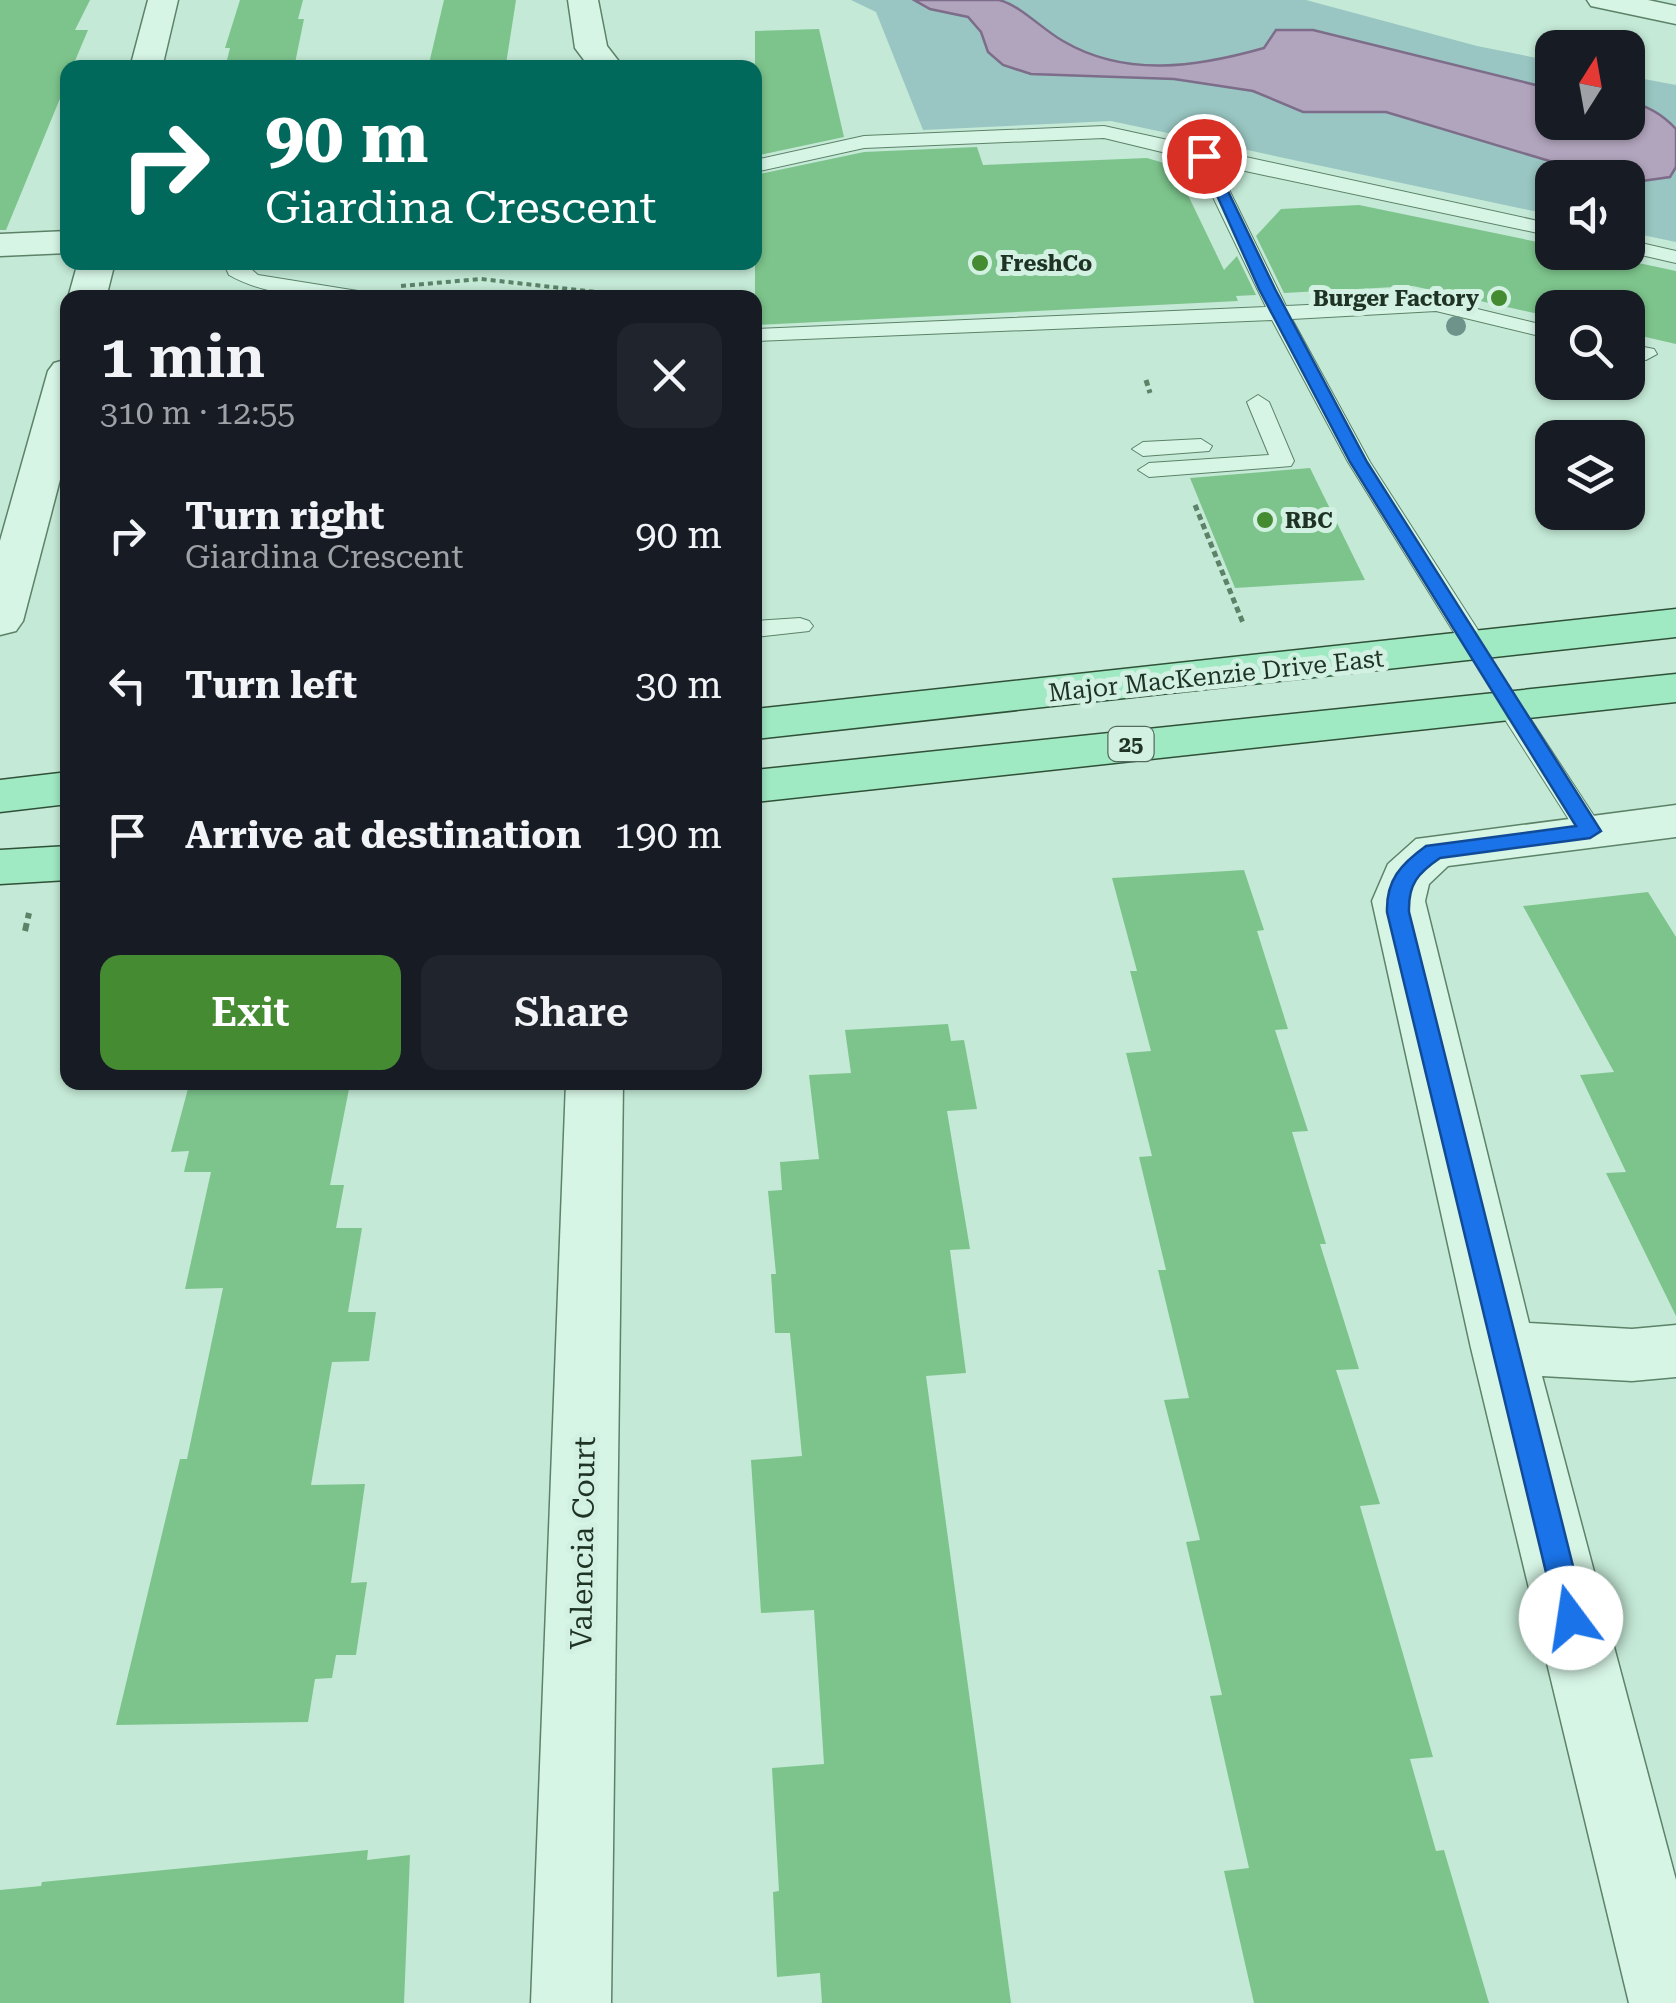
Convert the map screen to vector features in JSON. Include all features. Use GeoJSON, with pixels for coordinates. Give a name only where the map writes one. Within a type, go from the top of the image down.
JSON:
{"type":"FeatureCollection","features":[{"type":"Feature","properties":{"kind":"main road","name":"Major MacKenzie Drive East"},"geometry":{"type":"LineString","coordinates":[[762,723],[1676,622]]}},
{"type":"Feature","properties":{"kind":"main road"},"geometry":{"type":"LineString","coordinates":[[1474,644],[1508,704]]}},
{"type":"Feature","properties":{"kind":"main road","name":"25"},"geometry":{"type":"LineString","coordinates":[[762,785],[1676,688]]}},
{"type":"Feature","properties":{"kind":"main road"},"geometry":{"type":"LineString","coordinates":[[0,796],[60,789]]}},
{"type":"Feature","properties":{"kind":"main road"},"geometry":{"type":"LineString","coordinates":[[0,867],[60,863]]}},
{"type":"Feature","properties":{"kind":"street"},"geometry":{"type":"LineString","coordinates":[[148,60],[163,0]]}},
{"type":"Feature","properties":{"kind":"street"},"geometry":{"type":"LineString","coordinates":[[583,0],[592,48],[602,60]]}},
{"type":"Feature","properties":{"kind":"street"},"geometry":{"type":"LineString","coordinates":[[1602,0],[1676,15]]}},
{"type":"Feature","properties":{"kind":"street"},"geometry":{"type":"LineString","coordinates":[[0,245],[60,242]]}},
{"type":"Feature","properties":{"kind":"street"},"geometry":{"type":"LineString","coordinates":[[0,621],[60,400]]}},
{"type":"Feature","properties":{"kind":"street"},"geometry":{"type":"LineString","coordinates":[[1669,2003],[1502,1348],[1398,912],[1397,889],[1414,866],[1434,851],[1676,821]]}},
{"type":"Feature","properties":{"kind":"street","name":"Valencia Court"},"geometry":{"type":"LineString","coordinates":[[571,2003],[594,1090]]}},
{"type":"Feature","properties":{"kind":"street"},"geometry":{"type":"LineString","coordinates":[[1502,1348],[1632,1355],[1676,1351]]}},
{"type":"Feature","properties":{"kind":"lane"},"geometry":{"type":"LineString","coordinates":[[762,164],[864,142],[1104,132],[1535,226]]}},
{"type":"Feature","properties":{"kind":"lane"},"geometry":{"type":"LineString","coordinates":[[1204,156],[1279,313],[1359,462],[1474,644]]}},
{"type":"Feature","properties":{"kind":"lane"},"geometry":{"type":"LineString","coordinates":[[1645,250],[1676,256]]}},
{"type":"Feature","properties":{"kind":"lane"},"geometry":{"type":"LineString","coordinates":[[236,270],[252,280],[314,290]]}},
{"type":"Feature","properties":{"kind":"lane"},"geometry":{"type":"LineString","coordinates":[[762,334],[1436,305],[1535,329]]}},
{"type":"Feature","properties":{"kind":"lane"},"geometry":{"type":"LineString","coordinates":[[1146,460],[1282,461],[1258,402]]}},
{"type":"Feature","properties":{"kind":"lane"},"geometry":{"type":"LineString","coordinates":[[762,629],[800,626]]}},
{"type":"Feature","properties":{"kind":"lane"},"geometry":{"type":"LineString","coordinates":[[1508,704],[1590,831]]}},
{"type":"Feature","properties":{"kind":"path"},"geometry":{"type":"LineString","coordinates":[[402,286],[481,279],[579,290]]}},
{"type":"Feature","properties":{"kind":"path"},"geometry":{"type":"LineString","coordinates":[[1146,380],[1150,393]]}},
{"type":"Feature","properties":{"kind":"path"},"geometry":{"type":"LineString","coordinates":[[1192,498],[1243,623]]}},
{"type":"Feature","properties":{"kind":"shaded area"},"geometry":{"type":"Polygon","coordinates":[[[851,0],[1306,0],[1535,58],[1535,140],[1645,140],[1645,79],[1676,85],[1676,242],[1645,236],[1645,160],[1535,160],[1535,211],[1111,121],[923,130],[876,12],[851,0]]]}},
{"type":"Feature","properties":{"kind":"shaded area"},"geometry":{"type":"Polygon","coordinates":[[[914,0],[999,0],[1087,53],[1162,66],[1264,48],[1276,30],[1313,30],[1535,85],[1535,140],[1645,140],[1645,108],[1676,129],[1676,167],[1670,177],[1645,181],[1645,160],[1546,160],[1386,112],[1303,112],[1253,91],[1174,79],[1031,74],[1003,65],[988,52],[981,32],[968,17],[930,9],[914,0]]]}},
{"type":"Feature","properties":{"kind":"building"},"geometry":{"type":"Polygon","coordinates":[[[0,0],[90,0],[75,30],[88,30],[75,60],[60,60],[60,98],[6,230],[0,230],[0,0]]]}},
{"type":"Feature","properties":{"kind":"building"},"geometry":{"type":"Polygon","coordinates":[[[240,0],[303,0],[298,19],[304,19],[296,60],[227,60],[230,48],[225,48],[240,0]]]}},
{"type":"Feature","properties":{"kind":"building"},"geometry":{"type":"Polygon","coordinates":[[[444,0],[516,0],[507,60],[430,60],[444,0]]]}},
{"type":"Feature","properties":{"kind":"building"},"geometry":{"type":"Polygon","coordinates":[[[819,29],[844,137],[762,155],[762,60],[755,60],[755,31],[819,29]]]}},
{"type":"Feature","properties":{"kind":"building"},"geometry":{"type":"Polygon","coordinates":[[[977,147],[983,165],[1147,158],[1174,166],[1224,270],[1237,256],[1256,295],[1236,296],[1238,301],[762,325],[762,290],[755,290],[755,270],[762,270],[762,174],[864,152],[977,147]]]}},
{"type":"Feature","properties":{"kind":"building"},"geometry":{"type":"Polygon","coordinates":[[[1359,205],[1535,241],[1535,270],[1645,270],[1645,264],[1676,271],[1676,344],[1645,337],[1645,290],[1535,290],[1535,313],[1413,286],[1284,293],[1256,236],[1281,209],[1359,205]]]}},
{"type":"Feature","properties":{"kind":"building","name":"RBC"},"geometry":{"type":"Polygon","coordinates":[[[1310,468],[1365,580],[1235,588],[1190,478],[1310,468]]]}},
{"type":"Feature","properties":{"kind":"building"},"geometry":{"type":"Polygon","coordinates":[[[1244,870],[1264,930],[1257,931],[1288,1029],[1275,1030],[1308,1131],[1292,1132],[1326,1244],[1320,1244],[1359,1369],[1336,1370],[1380,1504],[1360,1506],[1433,1757],[1410,1759],[1436,1851],[1444,1850],[1489,2003],[1254,2003],[1224,1871],[1249,1868],[1210,1696],[1222,1695],[1186,1542],[1200,1540],[1164,1400],[1189,1398],[1158,1270],[1166,1270],[1139,1157],[1152,1156],[1126,1053],[1151,1051],[1130,971],[1137,971],[1112,878],[1244,870]]]}},
{"type":"Feature","properties":{"kind":"building"},"geometry":{"type":"Polygon","coordinates":[[[1648,892],[1676,937],[1676,1316],[1606,1173],[1626,1172],[1580,1075],[1614,1072],[1523,906],[1648,892]]]}},
{"type":"Feature","properties":{"kind":"building"},"geometry":{"type":"Polygon","coordinates":[[[948,1024],[951,1041],[964,1040],[977,1109],[947,1111],[970,1249],[950,1250],[966,1373],[926,1376],[1011,2003],[822,2003],[820,1973],[777,1977],[773,1892],[779,1891],[772,1768],[824,1764],[814,1610],[761,1613],[751,1460],[802,1456],[790,1333],[775,1333],[771,1274],[776,1274],[768,1191],[782,1190],[780,1162],[819,1159],[809,1075],[851,1073],[845,1030],[948,1024]]]}},
{"type":"Feature","properties":{"kind":"building"},"geometry":{"type":"Polygon","coordinates":[[[188,1090],[349,1090],[330,1185],[344,1185],[336,1228],[362,1228],[348,1312],[376,1312],[369,1361],[332,1362],[311,1485],[365,1484],[351,1583],[367,1582],[356,1655],[336,1655],[332,1678],[315,1679],[308,1722],[116,1725],[180,1459],[187,1459],[223,1288],[185,1289],[211,1172],[184,1172],[189,1151],[171,1152],[188,1090]]]}},
{"type":"Feature","properties":{"kind":"building"},"geometry":{"type":"Polygon","coordinates":[[[368,1850],[367,1860],[410,1855],[404,2003],[0,2003],[0,1890],[41,1886],[42,1882],[368,1850]]]}},
{"type":"Feature","properties":{"kind":"place","name":"FreshCo"},"geometry":{"type":"Point","coordinates":[980,263]}},
{"type":"Feature","properties":{"kind":"place","name":"Burger Factory"},"geometry":{"type":"Point","coordinates":[1499,298]}},
{"type":"Feature","properties":{"kind":"place","name":"RBC"},"geometry":{"type":"Point","coordinates":[1265,520]}},
{"type":"Feature","properties":{"kind":"route"},"geometry":{"type":"LineString","coordinates":[[1204,156],[1279,313],[1359,462],[1590,831],[1434,851],[1414,866],[1397,889],[1398,912],[1502,1348],[1571,1618]]}}]}
